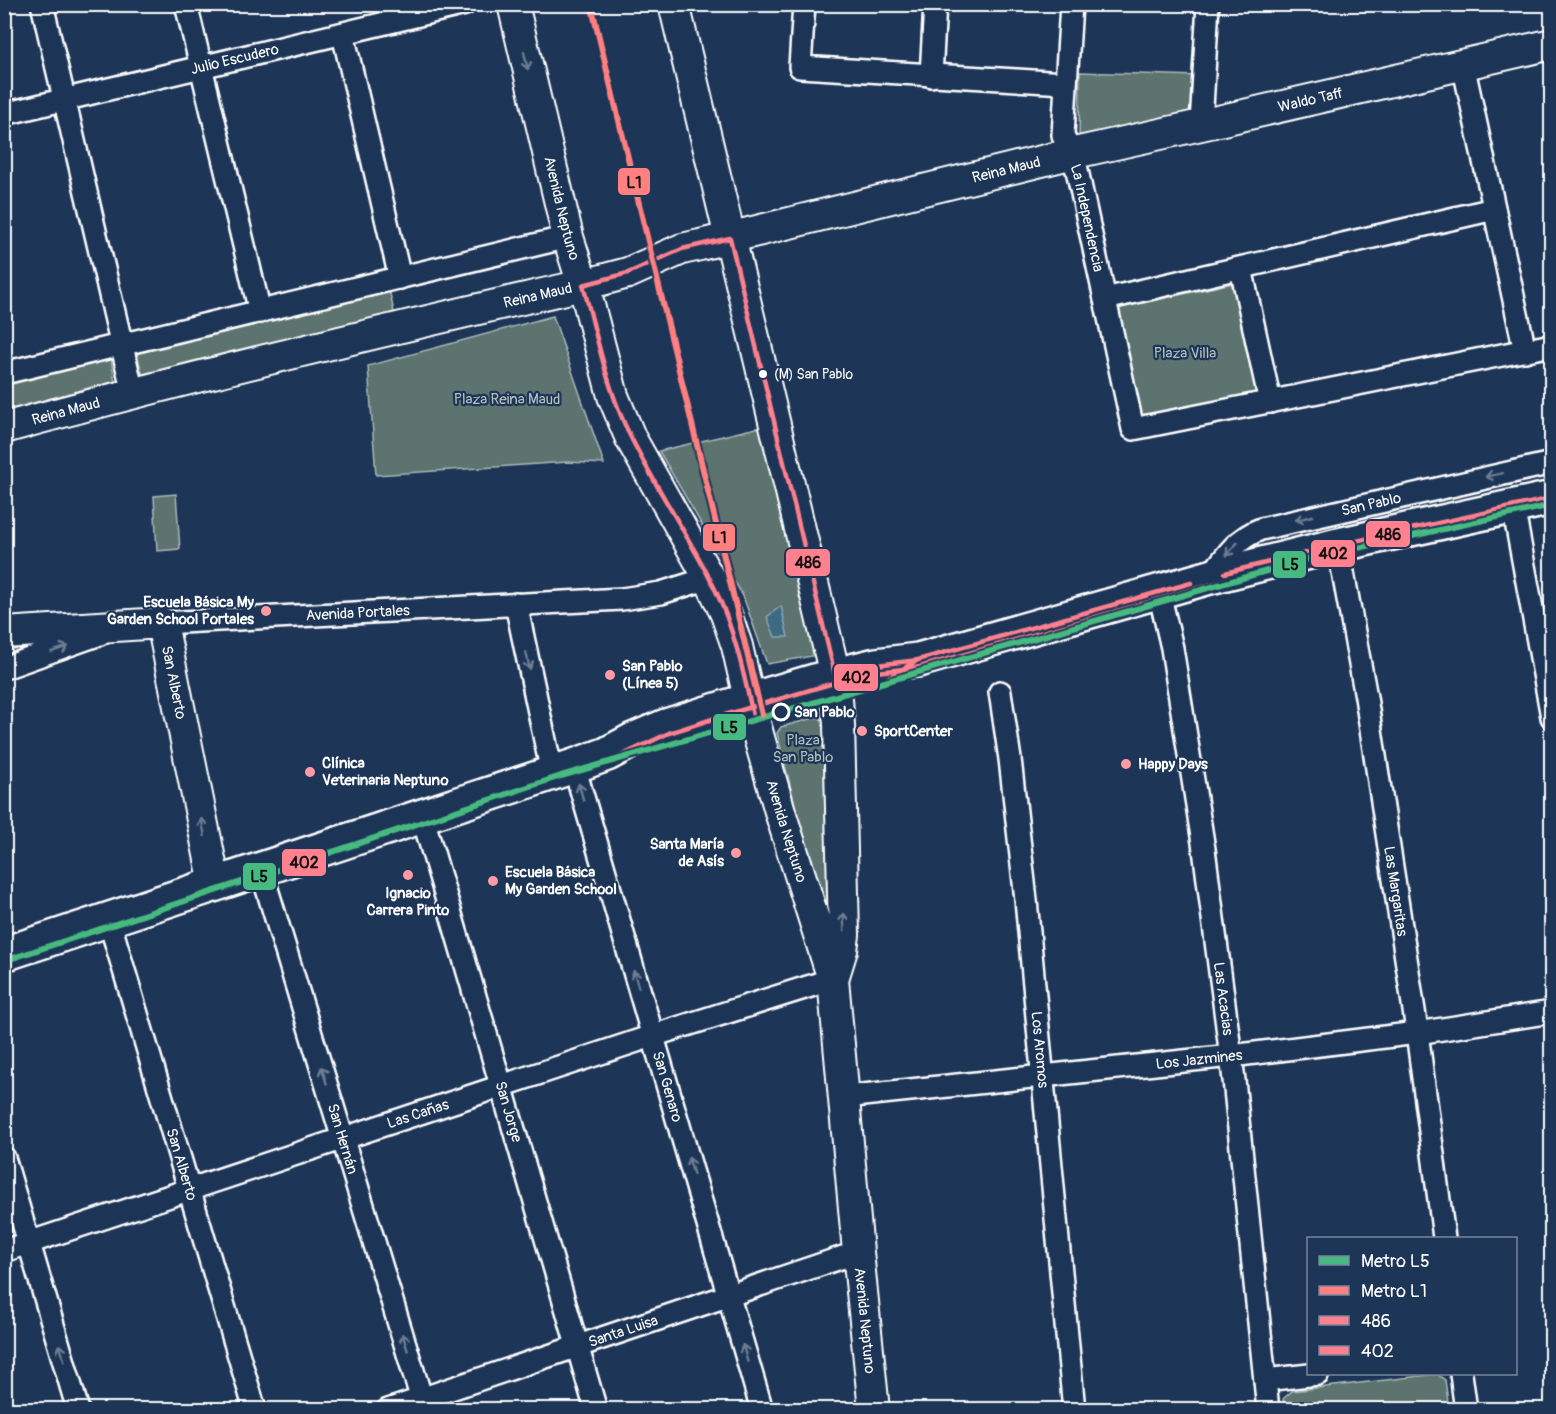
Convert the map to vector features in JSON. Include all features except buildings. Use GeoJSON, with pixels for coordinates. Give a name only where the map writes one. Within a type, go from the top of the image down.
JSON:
{"type":"FeatureCollection","features":[{"type":"Feature","properties":{"kind":"main road","name":"Avenida Neptuno"},"geometry":{"type":"LineString","coordinates":[[513,4],[568,237],[605,368],[624,422],[709,578],[733,632],[781,815],[834,979],[874,1410]]}},
{"type":"Feature","properties":{"kind":"main road","name":"Avenida Neptuno"},"geometry":{"type":"LineString","coordinates":[[674,4],[836,686],[844,935],[834,979]]}},
{"type":"Feature","properties":{"kind":"main road","name":"Waldo Taff"},"geometry":{"type":"LineString","coordinates":[[1070,154],[1551,44]]}},
{"type":"Feature","properties":{"kind":"main road","name":"Reina Maud"},"geometry":{"type":"LineString","coordinates":[[4,428],[133,393],[583,285],[628,273],[682,249],[1070,154]]}},
{"type":"Feature","properties":{"kind":"main road"},"geometry":{"type":"LineString","coordinates":[[4,954],[607,754],[665,745],[752,710],[836,686],[881,682],[918,660],[1210,577],[1338,545],[1551,498]]}},
{"type":"Feature","properties":{"kind":"main road","name":"Avenida Portales"},"geometry":{"type":"LineString","coordinates":[[4,633],[162,623]]}},
{"type":"Feature","properties":{"kind":"main road","name":"San Alberto"},"geometry":{"type":"LineString","coordinates":[[162,623],[215,884]]}},
{"type":"Feature","properties":{"kind":"street"},"geometry":{"type":"LineString","coordinates":[[42,4],[133,393]]}},
{"type":"Feature","properties":{"kind":"street"},"geometry":{"type":"LineString","coordinates":[[186,4],[260,312]]}},
{"type":"Feature","properties":{"kind":"street","name":"Julio Escudero"},"geometry":{"type":"LineString","coordinates":[[4,114],[343,34],[435,8],[465,4]]}},
{"type":"Feature","properties":{"kind":"street"},"geometry":{"type":"LineString","coordinates":[[804,4],[800,67],[1065,83]]}},
{"type":"Feature","properties":{"kind":"street"},"geometry":{"type":"LineString","coordinates":[[931,76],[935,4]]}},
{"type":"Feature","properties":{"kind":"street","name":"La Independencia"},"geometry":{"type":"LineString","coordinates":[[1071,4],[1063,135],[1077,170],[1133,429],[1270,402]]}},
{"type":"Feature","properties":{"kind":"street"},"geometry":{"type":"LineString","coordinates":[[1201,125],[1208,4]]}},
{"type":"Feature","properties":{"kind":"street"},"geometry":{"type":"LineString","coordinates":[[343,34],[400,278]]}},
{"type":"Feature","properties":{"kind":"street"},"geometry":{"type":"LineString","coordinates":[[1463,64],[1525,351]]}},
{"type":"Feature","properties":{"kind":"street"},"geometry":{"type":"LineString","coordinates":[[1105,299],[1494,209]]}},
{"type":"Feature","properties":{"kind":"street"},"geometry":{"type":"LineString","coordinates":[[4,374],[568,237]]}},
{"type":"Feature","properties":{"kind":"street"},"geometry":{"type":"LineString","coordinates":[[1241,268],[1270,402],[1551,345]]}},
{"type":"Feature","properties":{"kind":"street","name":"San Pablo"},"geometry":{"type":"LineString","coordinates":[[1210,577],[1234,546],[1242,538],[1255,531],[1551,463]]}},
{"type":"Feature","properties":{"kind":"street"},"geometry":{"type":"LineString","coordinates":[[1513,506],[1551,717]]}},
{"type":"Feature","properties":{"kind":"street","name":"Las Margaritas"},"geometry":{"type":"LineString","coordinates":[[1338,545],[1366,697],[1417,1033],[1444,1237]]}},
{"type":"Feature","properties":{"kind":"street","name":"Avenida Portales"},"geometry":{"type":"LineString","coordinates":[[162,623],[642,597],[685,587],[709,578]]}},
{"type":"Feature","properties":{"kind":"street","name":"Las Acacias"},"geometry":{"type":"LineString","coordinates":[[1159,592],[1170,635],[1193,769],[1231,1056],[1268,1410]]}},
{"type":"Feature","properties":{"kind":"street"},"geometry":{"type":"LineString","coordinates":[[516,604],[563,769]]}},
{"type":"Feature","properties":{"kind":"street"},"geometry":{"type":"LineString","coordinates":[[4,668],[128,625]]}},
{"type":"Feature","properties":{"kind":"street","name":"Los Aromos"},"geometry":{"type":"LineString","coordinates":[[1000,692],[1026,900],[1074,1410]]}},
{"type":"Feature","properties":{"kind":"street","name":"San Genaro"},"geometry":{"type":"LineString","coordinates":[[563,769],[652,1036],[762,1410]]}},
{"type":"Feature","properties":{"kind":"street","name":"San Jorge"},"geometry":{"type":"LineString","coordinates":[[422,815],[596,1410]]}},
{"type":"Feature","properties":{"kind":"street","name":"San Hernán"},"geometry":{"type":"LineString","coordinates":[[261,869],[423,1404]]}},
{"type":"Feature","properties":{"kind":"street","name":"San Alberto"},"geometry":{"type":"LineString","coordinates":[[109,920],[255,1410]]}},
{"type":"Feature","properties":{"kind":"street","name":"Las Cañas"},"geometry":{"type":"LineString","coordinates":[[4,1251],[652,1036],[834,979]]}},
{"type":"Feature","properties":{"kind":"street","name":"Los Jazmines"},"geometry":{"type":"LineString","coordinates":[[844,1097],[1231,1056],[1417,1033],[1551,1012]]}},
{"type":"Feature","properties":{"kind":"street"},"geometry":{"type":"LineString","coordinates":[[4,1158],[78,1410]]}},
{"type":"Feature","properties":{"kind":"street","name":"Santa Luisa"},"geometry":{"type":"LineString","coordinates":[[388,1410],[423,1404],[577,1345],[858,1252]]}},
{"type":"Feature","properties":{"kind":"street"},"geometry":{"type":"LineString","coordinates":[[1265,1380],[1309,1375]]}},
{"type":"Feature","properties":{"kind":"street"},"geometry":{"type":"LineString","coordinates":[[1461,1375],[1466,1410]]}},
{"type":"Feature","properties":{"kind":"green space"},"geometry":{"type":"Polygon","coordinates":[[[1080,72],[1198,76],[1197,115],[1079,142],[1080,72]]]}},
{"type":"Feature","properties":{"kind":"green space","name":"Plaza Villa"},"geometry":{"type":"Polygon","coordinates":[[[1233,283],[1261,397],[1140,420],[1116,309],[1233,283]]]}},
{"type":"Feature","properties":{"kind":"green space"},"geometry":{"type":"Polygon","coordinates":[[[388,284],[395,317],[143,377],[135,346],[388,284]]]}},
{"type":"Feature","properties":{"kind":"green space","name":"Plaza Reina Maud"},"geometry":{"type":"Polygon","coordinates":[[[553,316],[604,464],[568,462],[376,475],[368,366],[553,316]]]}},
{"type":"Feature","properties":{"kind":"green space"},"geometry":{"type":"Polygon","coordinates":[[[110,353],[116,389],[5,416],[4,379],[110,353]]]}},
{"type":"Feature","properties":{"kind":"green space"},"geometry":{"type":"Polygon","coordinates":[[[761,427],[818,655],[767,664],[743,596],[659,451],[761,427]]]}},
{"type":"Feature","properties":{"kind":"green space"},"geometry":{"type":"Polygon","coordinates":[[[176,494],[180,549],[157,551],[154,496],[176,494]]]}},
{"type":"Feature","properties":{"kind":"green space","name":"Plaza San Pablo"},"geometry":{"type":"Polygon","coordinates":[[[817,717],[823,720],[839,963],[835,964],[777,733],[781,727],[817,717]]]}},
{"type":"Feature","properties":{"kind":"green space"},"geometry":{"type":"Polygon","coordinates":[[[1438,1375],[1445,1380],[1449,1409],[1284,1409],[1283,1399],[1292,1391],[1438,1375]]]}},
{"type":"Feature","properties":{"kind":"water"},"geometry":{"type":"Polygon","coordinates":[[[781,606],[788,637],[775,637],[767,617],[781,606]]]}},
{"type":"Feature","properties":{"kind":"metro line","name":"L1"},"geometry":{"type":"LineString","coordinates":[[591,4],[762,715]]}},
{"type":"Feature","properties":{"kind":"metro line","name":"L5"},"geometry":{"type":"LineString","coordinates":[[4,961],[561,776],[1308,559],[1552,505]]}},
{"type":"Feature","properties":{"kind":"transit line","name":"486"},"geometry":{"type":"LineString","coordinates":[[730,238],[835,675],[876,665],[918,660],[881,682],[838,697],[754,720],[738,653],[722,605],[704,568],[635,446],[618,408],[606,373],[583,285],[628,273],[682,249],[730,238]]}},
{"type":"Feature","properties":{"kind":"transit line","name":"486"},"geometry":{"type":"LineString","coordinates":[[1225,573],[1338,545],[1552,498]]}},
{"type":"Feature","properties":{"kind":"transit line","name":"486"},"geometry":{"type":"LineString","coordinates":[[1225,573],[1338,545],[1552,498]]}},
{"type":"Feature","properties":{"kind":"transit line","name":"402"},"geometry":{"type":"LineString","coordinates":[[6,961],[576,773],[610,761],[669,733],[728,714],[877,672],[920,667],[1212,584],[1340,552],[1552,506]]}},
{"type":"Feature","properties":{"kind":"transit line","name":"486"},"geometry":{"type":"LineString","coordinates":[[1023,630],[1191,583]]}},
{"type":"Feature","properties":{"kind":"transit line","name":"486"},"geometry":{"type":"LineString","coordinates":[[1023,630],[1191,583]]}},
{"type":"Feature","properties":{"kind":"transit line","name":"486"},"geometry":{"type":"LineString","coordinates":[[918,660],[1023,630]]}},
{"type":"Feature","properties":{"kind":"transit line","name":"486"},"geometry":{"type":"LineString","coordinates":[[918,660],[1023,630]]}},
{"type":"Feature","properties":{"kind":"place","name":"(M) San Pablo"},"geometry":{"type":"Point","coordinates":[763,374]}},
{"type":"Feature","properties":{"kind":"place","name":"Escuela Básica My Garden School Portales"},"geometry":{"type":"Point","coordinates":[266,611]}},
{"type":"Feature","properties":{"kind":"place","name":"San Pablo (Línea 5)"},"geometry":{"type":"Point","coordinates":[610,675]}},
{"type":"Feature","properties":{"kind":"place","name":"San Pablo"},"geometry":{"type":"Point","coordinates":[781,712]}},
{"type":"Feature","properties":{"kind":"place","name":"SportCenter"},"geometry":{"type":"Point","coordinates":[862,731]}},
{"type":"Feature","properties":{"kind":"place","name":"Happy Days"},"geometry":{"type":"Point","coordinates":[1126,764]}},
{"type":"Feature","properties":{"kind":"place","name":"Clínica Veterinaria Neptuno"},"geometry":{"type":"Point","coordinates":[310,772]}},
{"type":"Feature","properties":{"kind":"place","name":"Santa María de Asís"},"geometry":{"type":"Point","coordinates":[736,853]}},
{"type":"Feature","properties":{"kind":"place","name":"Ignacio Carrera Pinto"},"geometry":{"type":"Point","coordinates":[408,875]}},
{"type":"Feature","properties":{"kind":"place","name":"Escuela Básica My Garden School"},"geometry":{"type":"Point","coordinates":[493,881]}}]}
